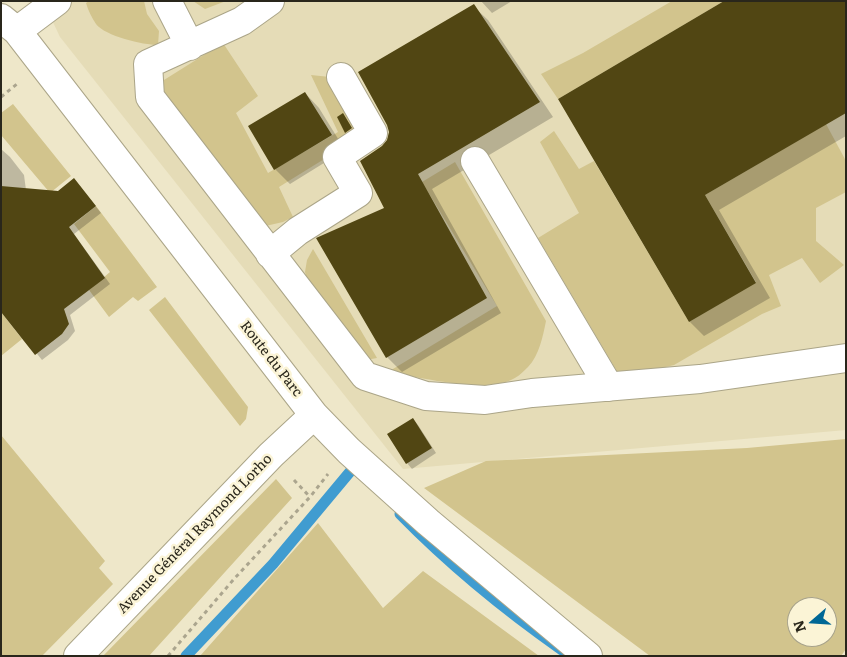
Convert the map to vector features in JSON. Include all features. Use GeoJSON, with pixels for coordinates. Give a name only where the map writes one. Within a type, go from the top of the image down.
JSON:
{"type":"FeatureCollection","features":[{"type":"Feature","properties":{"kind":"street"},"geometry":{"type":"LineString","coordinates":[[9,24],[57,1]]}},
{"type":"Feature","properties":{"kind":"street"},"geometry":{"type":"LineString","coordinates":[[168,1],[190,46]]}},
{"type":"Feature","properties":{"kind":"street"},"geometry":{"type":"LineString","coordinates":[[270,1],[242,20],[190,46],[148,64],[150,97],[365,376],[426,396],[485,400],[532,393],[700,379],[846,358]]}},
{"type":"Feature","properties":{"kind":"street","name":"Route du Parc"},"geometry":{"type":"LineString","coordinates":[[9,24],[314,415],[349,450],[428,522],[588,656]]}},
{"type":"Feature","properties":{"kind":"street"},"geometry":{"type":"LineString","coordinates":[[270,254],[298,231],[358,193],[337,157],[374,133],[341,77]]}},
{"type":"Feature","properties":{"kind":"street"},"geometry":{"type":"LineString","coordinates":[[475,161],[609,387]]}},
{"type":"Feature","properties":{"kind":"street","name":"Avenue Général Raymond Lorho"},"geometry":{"type":"LineString","coordinates":[[78,656],[271,455],[314,415]]}},
{"type":"Feature","properties":{"kind":"path"},"geometry":{"type":"LineString","coordinates":[[1,97],[18,83]]}},
{"type":"Feature","properties":{"kind":"path"},"geometry":{"type":"LineString","coordinates":[[168,656],[234,579],[310,497],[293,479]]}},
{"type":"Feature","properties":{"kind":"shaded area"},"geometry":{"type":"Polygon","coordinates":[[[43,1],[846,1],[846,430],[403,469],[60,37],[43,1]]]}},
{"type":"Feature","properties":{"kind":"shaded area"},"geometry":{"type":"Polygon","coordinates":[[[89,1],[144,1],[147,14],[159,31],[158,45],[125,39],[107,32],[96,24],[86,3],[89,1]]]}},
{"type":"Feature","properties":{"kind":"shaded area"},"geometry":{"type":"Polygon","coordinates":[[[193,1],[226,1],[205,9],[193,1]]]}},
{"type":"Feature","properties":{"kind":"shaded area"},"geometry":{"type":"Polygon","coordinates":[[[672,1],[724,1],[558,99],[541,74],[583,53],[672,1]]]}},
{"type":"Feature","properties":{"kind":"shaded area"},"geometry":{"type":"Polygon","coordinates":[[[223,43],[258,96],[236,113],[268,173],[338,132],[311,75],[330,77],[363,135],[279,187],[293,217],[283,222],[261,227],[160,92],[164,80],[223,43]]]}},
{"type":"Feature","properties":{"kind":"shaded area"},"geometry":{"type":"Polygon","coordinates":[[[13,104],[71,176],[50,193],[1,135],[1,113],[13,104]]]}},
{"type":"Feature","properties":{"kind":"shaded area"},"geometry":{"type":"Polygon","coordinates":[[[826,124],[846,161],[846,192],[816,208],[816,241],[844,265],[820,283],[802,258],[769,275],[781,306],[762,314],[674,365],[621,378],[538,238],[579,213],[540,142],[554,131],[579,169],[594,161],[689,322],[756,282],[705,195],[826,124]]]}},
{"type":"Feature","properties":{"kind":"shaded area"},"geometry":{"type":"Polygon","coordinates":[[[455,162],[546,321],[540,346],[532,362],[517,377],[501,383],[470,385],[388,372],[497,306],[422,182],[455,162]]]}},
{"type":"Feature","properties":{"kind":"shaded area"},"geometry":{"type":"Polygon","coordinates":[[[96,206],[157,287],[138,301],[133,297],[109,317],[89,290],[110,272],[74,224],[96,206]]]}},
{"type":"Feature","properties":{"kind":"shaded area"},"geometry":{"type":"Polygon","coordinates":[[[313,249],[377,358],[366,360],[310,289],[305,272],[307,260],[313,249]]]}},
{"type":"Feature","properties":{"kind":"shaded area"},"geometry":{"type":"Polygon","coordinates":[[[165,297],[248,407],[246,419],[240,426],[149,310],[165,297]]]}},
{"type":"Feature","properties":{"kind":"shaded area"},"geometry":{"type":"Polygon","coordinates":[[[1,312],[22,339],[1,356],[1,312]]]}},
{"type":"Feature","properties":{"kind":"shaded area"},"geometry":{"type":"Polygon","coordinates":[[[1,435],[105,561],[99,568],[113,584],[42,656],[1,656],[1,435]]]}},
{"type":"Feature","properties":{"kind":"shaded area"},"geometry":{"type":"Polygon","coordinates":[[[846,439],[846,649],[841,656],[650,656],[424,488],[486,461],[747,448],[846,439]]]}},
{"type":"Feature","properties":{"kind":"shaded area"},"geometry":{"type":"Polygon","coordinates":[[[276,479],[292,498],[149,656],[103,656],[276,479]]]}},
{"type":"Feature","properties":{"kind":"shaded area"},"geometry":{"type":"Polygon","coordinates":[[[318,523],[383,608],[423,571],[539,656],[200,656],[318,523]]]}},
{"type":"Feature","properties":{"kind":"building"},"geometry":{"type":"Polygon","coordinates":[[[724,1],[846,1],[846,113],[705,195],[756,283],[689,322],[558,99],[724,1]]]}},
{"type":"Feature","properties":{"kind":"building"},"geometry":{"type":"Polygon","coordinates":[[[474,4],[540,102],[418,174],[487,298],[386,358],[316,238],[384,208],[360,161],[382,146],[387,140],[389,132],[358,72],[474,4]]]}},
{"type":"Feature","properties":{"kind":"building"},"geometry":{"type":"Polygon","coordinates":[[[305,92],[332,135],[274,170],[248,126],[305,92]]]}},
{"type":"Feature","properties":{"kind":"building"},"geometry":{"type":"Polygon","coordinates":[[[343,113],[352,128],[345,133],[337,117],[343,113]]]}},
{"type":"Feature","properties":{"kind":"building"},"geometry":{"type":"Polygon","coordinates":[[[74,178],[96,206],[69,227],[105,278],[64,309],[69,324],[62,334],[35,355],[1,312],[1,186],[58,191],[74,178]]]}},
{"type":"Feature","properties":{"kind":"building"},"geometry":{"type":"Polygon","coordinates":[[[413,418],[432,448],[406,464],[387,434],[413,418]]]}},
{"type":"Feature","properties":{"kind":"waterway"},"geometry":{"type":"LineString","coordinates":[[186,656],[273,564],[354,467],[361,474]]}},
{"type":"Feature","properties":{"kind":"waterway"},"geometry":{"type":"LineString","coordinates":[[400,514],[478,586],[562,650]]}}]}
